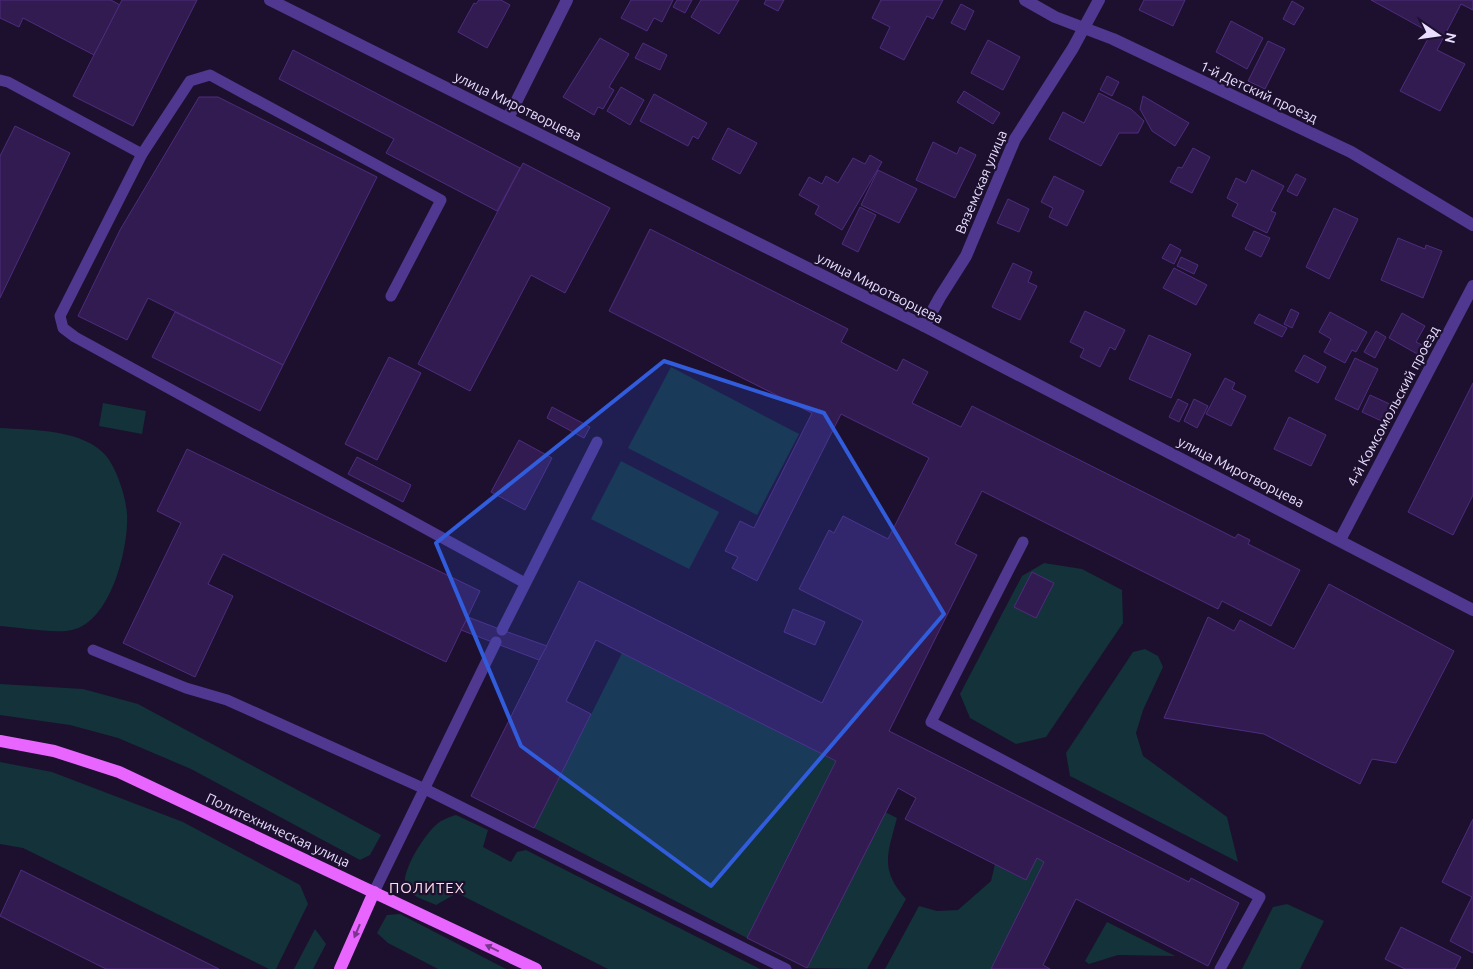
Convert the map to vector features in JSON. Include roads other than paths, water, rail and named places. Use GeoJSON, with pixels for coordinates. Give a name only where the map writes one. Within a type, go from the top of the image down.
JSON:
{"type":"FeatureCollection","features":[{"type":"Feature","properties":{"kind":"main road","name":"Политехническая улица"},"geometry":{"type":"LineString","coordinates":[[0,741],[54,751],[119,772],[535,969]]}},
{"type":"Feature","properties":{"kind":"main road"},"geometry":{"type":"LineString","coordinates":[[340,969],[374,892]]}},
{"type":"Feature","properties":{"kind":"street","name":"улица Миротворцева"},"geometry":{"type":"LineString","coordinates":[[270,0],[924,326],[1473,610]]}},
{"type":"Feature","properties":{"kind":"street"},"geometry":{"type":"LineString","coordinates":[[508,118],[567,0]]}},
{"type":"Feature","properties":{"kind":"street","name":"1-й Детский проезд"},"geometry":{"type":"LineString","coordinates":[[1025,0],[1055,17],[1084,28],[1351,152],[1473,225]]}},
{"type":"Feature","properties":{"kind":"street","name":"Вяземская улица"},"geometry":{"type":"LineString","coordinates":[[924,326],[966,256],[1014,139],[1084,28],[1099,0]]}},
{"type":"Feature","properties":{"kind":"street","name":"4-й Комсомольский проезд"},"geometry":{"type":"LineString","coordinates":[[1340,540],[1473,286]]}},
{"type":"Feature","properties":{"kind":"lane"},"geometry":{"type":"LineString","coordinates":[[391,296],[441,200],[210,75],[190,81],[142,154],[60,316],[63,328],[525,583]]}},
{"type":"Feature","properties":{"kind":"lane"},"geometry":{"type":"LineString","coordinates":[[0,80],[8,82],[142,154]]}},
{"type":"Feature","properties":{"kind":"lane"},"geometry":{"type":"LineString","coordinates":[[502,630],[597,442]]}},
{"type":"Feature","properties":{"kind":"lane"},"geometry":{"type":"LineString","coordinates":[[1023,542],[931,722],[1260,897],[1220,969]]}},
{"type":"Feature","properties":{"kind":"lane"},"geometry":{"type":"LineString","coordinates":[[374,892],[496,642]]}},
{"type":"Feature","properties":{"kind":"lane"},"geometry":{"type":"LineString","coordinates":[[93,650],[186,688],[228,700],[425,788],[786,969]]}},
{"type":"Feature","properties":{"kind":"district","name":"ПОЛИТЕХ"},"geometry":{"type":"Point","coordinates":[427,887]}}]}
